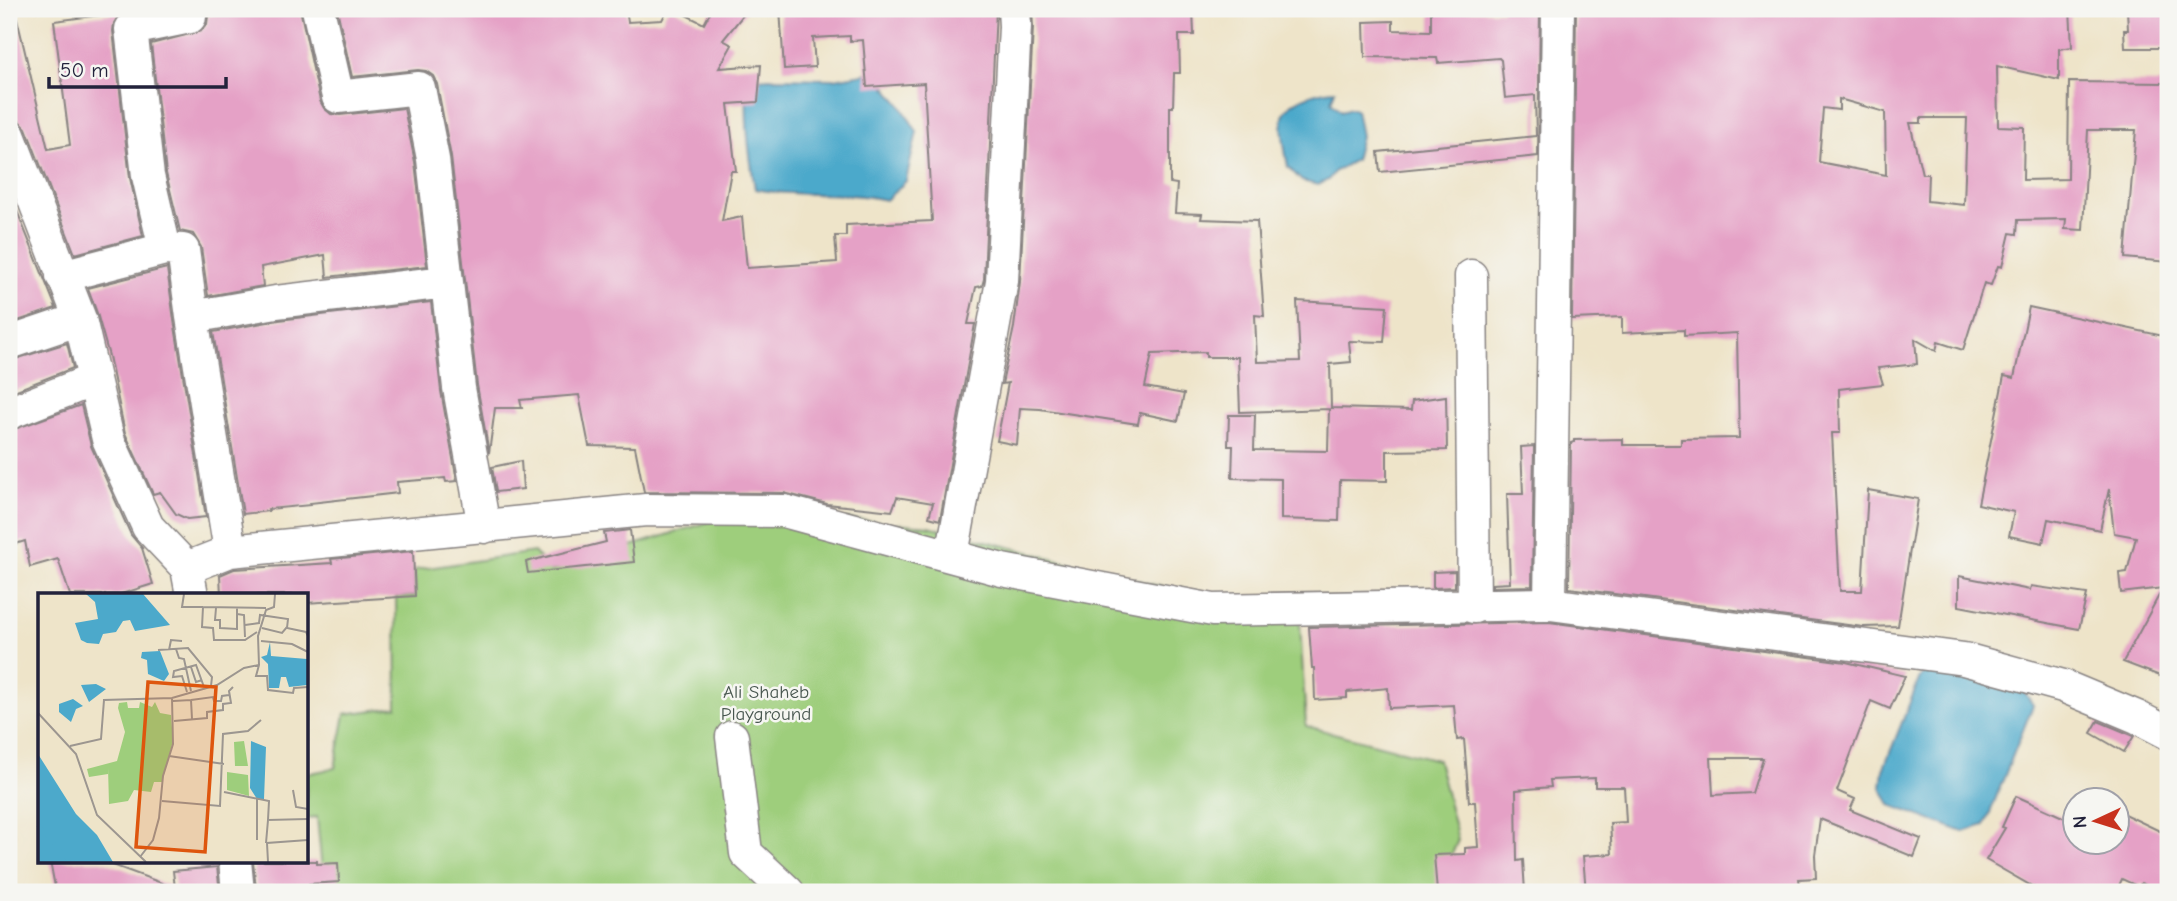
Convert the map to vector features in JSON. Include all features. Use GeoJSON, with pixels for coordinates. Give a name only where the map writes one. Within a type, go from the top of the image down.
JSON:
{"type":"FeatureCollection","features":[{"type":"Feature","properties":{"kind":"street"},"geometry":{"type":"LineString","coordinates":[[165,249],[148,176],[131,29],[190,17],[189,9]]}},
{"type":"Feature","properties":{"kind":"street"},"geometry":{"type":"LineString","coordinates":[[318,9],[338,97],[419,88],[433,159],[459,388],[484,527]]}},
{"type":"Feature","properties":{"kind":"street"},"geometry":{"type":"LineString","coordinates":[[952,555],[1002,281],[1014,9]]}},
{"type":"Feature","properties":{"kind":"street"},"geometry":{"type":"LineString","coordinates":[[1550,604],[1558,9]]}},
{"type":"Feature","properties":{"kind":"street"},"geometry":{"type":"LineString","coordinates":[[11,150],[80,319],[108,439],[148,527],[190,582],[230,551],[646,510],[784,510],[1002,570],[1213,610],[1550,604],[1964,659],[2063,686],[2168,733]]}},
{"type":"Feature","properties":{"kind":"street"},"geometry":{"type":"LineString","coordinates":[[62,276],[165,249],[183,250],[230,551]]}},
{"type":"Feature","properties":{"kind":"street"},"geometry":{"type":"LineString","coordinates":[[1471,276],[1474,607]]}},
{"type":"Feature","properties":{"kind":"street"},"geometry":{"type":"LineString","coordinates":[[192,317],[276,302],[446,282]]}},
{"type":"Feature","properties":{"kind":"street"},"geometry":{"type":"LineString","coordinates":[[9,342],[80,319]]}},
{"type":"Feature","properties":{"kind":"street"},"geometry":{"type":"LineString","coordinates":[[9,413],[93,380]]}},
{"type":"Feature","properties":{"kind":"street"},"geometry":{"type":"LineString","coordinates":[[732,737],[746,853],[788,892]]}},
{"type":"Feature","properties":{"kind":"street"},"geometry":{"type":"LineString","coordinates":[[235,862],[238,892]]}},
{"type":"Feature","properties":{"kind":"green space","name":"Ali Shaheb Playground"},"geometry":{"type":"Polygon","coordinates":[[[744,511],[929,526],[1300,623],[1306,726],[1438,760],[1458,840],[1436,892],[324,892],[317,817],[308,818],[308,774],[335,768],[345,714],[397,707],[396,597],[415,596],[414,570],[534,552],[551,571],[744,511]]]}},
{"type":"Feature","properties":{"kind":"water"},"geometry":{"type":"Polygon","coordinates":[[[874,72],[900,104],[917,132],[906,181],[886,200],[853,195],[755,189],[747,121],[748,80],[834,79],[874,72]]]}},
{"type":"Feature","properties":{"kind":"water"},"geometry":{"type":"Polygon","coordinates":[[[1335,90],[1331,102],[1341,111],[1350,108],[1356,110],[1361,136],[1355,160],[1318,185],[1302,181],[1288,167],[1283,117],[1297,101],[1312,94],[1335,90]]]}},
{"type":"Feature","properties":{"kind":"water"},"geometry":{"type":"Polygon","coordinates":[[[1937,667],[2021,687],[2033,705],[1985,825],[1963,832],[1890,805],[1881,787],[1883,770],[1920,677],[1927,669],[1937,667]]]}},
{"type":"Feature","properties":{"kind":"building"},"geometry":{"type":"Polygon","coordinates":[[[138,9],[119,15],[113,31],[130,178],[143,236],[75,254],[26,128],[16,118],[9,95],[9,15],[16,14],[48,149],[70,145],[54,21],[138,9]]]}},
{"type":"Feature","properties":{"kind":"building"},"geometry":{"type":"Polygon","coordinates":[[[257,9],[300,9],[320,101],[331,114],[404,108],[415,162],[427,266],[327,277],[325,255],[261,267],[263,286],[208,296],[201,247],[193,234],[180,231],[166,173],[151,44],[201,31],[207,24],[208,16],[234,10],[235,15],[257,9]]]}},
{"type":"Feature","properties":{"kind":"building"},"geometry":{"type":"Polygon","coordinates":[[[337,9],[626,9],[628,22],[662,20],[668,9],[674,9],[704,24],[712,9],[748,9],[723,40],[732,45],[719,68],[761,65],[758,102],[728,104],[736,171],[731,171],[722,221],[742,217],[747,268],[837,262],[835,236],[846,236],[846,225],[932,221],[924,83],[867,87],[863,40],[850,41],[850,36],[813,38],[815,67],[784,69],[780,9],[996,9],[984,279],[982,286],[976,287],[968,324],[975,324],[940,520],[929,517],[933,503],[897,497],[892,511],[827,504],[784,493],[644,492],[635,447],[589,446],[579,395],[520,400],[522,408],[495,408],[489,453],[477,385],[451,157],[437,84],[433,76],[418,70],[352,77],[337,9]]]}},
{"type":"Feature","properties":{"kind":"building"},"geometry":{"type":"Polygon","coordinates":[[[1032,9],[1193,9],[1194,35],[1179,35],[1180,73],[1174,73],[1173,107],[1170,107],[1170,183],[1177,184],[1175,213],[1202,214],[1201,219],[1257,221],[1264,316],[1255,315],[1257,362],[1300,361],[1297,301],[1387,306],[1384,342],[1349,341],[1351,362],[1330,364],[1331,408],[1411,410],[1412,401],[1446,396],[1447,450],[1387,451],[1387,481],[1340,480],[1339,521],[1281,519],[1281,479],[1232,478],[1233,446],[1228,446],[1229,415],[1255,415],[1254,450],[1328,451],[1329,409],[1240,412],[1238,357],[1206,357],[1206,352],[1152,354],[1145,387],[1184,394],[1178,421],[1140,413],[1138,424],[1020,408],[1017,445],[997,441],[1008,383],[1002,384],[1020,282],[1032,9]]]}},
{"type":"Feature","properties":{"kind":"building"},"geometry":{"type":"Polygon","coordinates":[[[1540,9],[1538,156],[1380,172],[1378,152],[1536,136],[1535,95],[1505,98],[1499,58],[1438,63],[1437,58],[1365,57],[1364,22],[1393,21],[1393,30],[1431,31],[1431,10],[1540,9]]]}},
{"type":"Feature","properties":{"kind":"building"},"geometry":{"type":"Polygon","coordinates":[[[1576,9],[2070,9],[2072,47],[2059,49],[2059,80],[1997,66],[1998,126],[2024,127],[2023,180],[2068,179],[2069,82],[2168,83],[2168,262],[2125,258],[2136,130],[2088,130],[2083,230],[2065,229],[2066,219],[2018,220],[2017,234],[2010,233],[2002,267],[1998,266],[1991,285],[1984,283],[1963,350],[1938,342],[1936,351],[1915,339],[1917,364],[1878,368],[1883,384],[1839,389],[1840,433],[1832,433],[1840,591],[1862,591],[1868,490],[1918,499],[1898,626],[1863,627],[1569,588],[1571,443],[1574,440],[1623,439],[1623,445],[1681,445],[1681,439],[1739,438],[1737,333],[1684,336],[1684,330],[1622,333],[1622,317],[1572,319],[1576,9]],[[1839,99],[1839,110],[1823,108],[1819,162],[1886,175],[1885,112],[1839,99]],[[1921,118],[1921,123],[1910,123],[1922,174],[1928,174],[1927,201],[1964,205],[1967,118],[1921,118]]]}},
{"type":"Feature","properties":{"kind":"building"},"geometry":{"type":"Polygon","coordinates":[[[2127,9],[2167,9],[2168,48],[2125,48],[2127,9]]]}},
{"type":"Feature","properties":{"kind":"building"},"geometry":{"type":"Polygon","coordinates":[[[9,191],[56,308],[9,324],[9,191]]]}},
{"type":"Feature","properties":{"kind":"building"},"geometry":{"type":"Polygon","coordinates":[[[167,268],[206,517],[187,519],[176,514],[160,492],[153,494],[125,433],[109,356],[88,288],[167,268]]]}},
{"type":"Feature","properties":{"kind":"building"},"geometry":{"type":"Polygon","coordinates":[[[431,302],[441,391],[457,481],[446,482],[445,478],[397,482],[398,493],[243,514],[213,332],[279,320],[431,302]]]}},
{"type":"Feature","properties":{"kind":"building"},"geometry":{"type":"Polygon","coordinates":[[[2029,307],[2168,337],[2168,679],[2123,662],[2163,588],[2121,593],[2119,573],[2127,572],[2136,537],[2114,533],[2109,489],[2100,530],[2048,519],[2043,543],[2009,536],[2014,512],[1978,504],[2004,376],[2014,378],[2029,307]]]}},
{"type":"Feature","properties":{"kind":"building"},"geometry":{"type":"Polygon","coordinates":[[[67,343],[73,368],[9,393],[9,361],[67,343]]]}},
{"type":"Feature","properties":{"kind":"building"},"geometry":{"type":"Polygon","coordinates":[[[81,405],[91,446],[131,535],[142,548],[153,584],[124,593],[69,593],[58,559],[30,567],[25,541],[9,546],[9,431],[81,405]]]}},
{"type":"Feature","properties":{"kind":"building"},"geometry":{"type":"Polygon","coordinates":[[[1534,446],[1532,586],[1492,587],[1492,584],[1510,583],[1507,494],[1523,494],[1521,447],[1534,446]]]}},
{"type":"Feature","properties":{"kind":"building"},"geometry":{"type":"Polygon","coordinates":[[[521,461],[523,489],[496,492],[492,467],[521,461]]]}},
{"type":"Feature","properties":{"kind":"building"},"geometry":{"type":"Polygon","coordinates":[[[630,530],[634,562],[528,573],[526,562],[606,542],[604,533],[630,530]]]}},
{"type":"Feature","properties":{"kind":"building"},"geometry":{"type":"Polygon","coordinates":[[[413,551],[415,596],[308,603],[308,593],[221,593],[220,575],[234,569],[332,563],[331,559],[413,551]]]}},
{"type":"Feature","properties":{"kind":"building"},"geometry":{"type":"Polygon","coordinates":[[[1455,571],[1455,587],[1433,588],[1433,572],[1455,571]]]}},
{"type":"Feature","properties":{"kind":"building"},"geometry":{"type":"Polygon","coordinates":[[[1959,576],[2030,590],[2031,586],[2087,594],[2079,629],[1959,606],[1959,576]]]}},
{"type":"Feature","properties":{"kind":"building"},"geometry":{"type":"Polygon","coordinates":[[[1549,622],[1846,662],[1905,676],[1890,709],[1871,701],[1837,791],[1855,799],[1850,810],[1921,839],[1914,857],[1820,819],[1815,855],[1816,878],[1799,879],[1801,892],[1586,892],[1583,856],[1612,854],[1610,823],[1626,822],[1624,787],[1595,787],[1595,778],[1550,780],[1551,787],[1516,790],[1517,861],[1523,860],[1525,892],[1437,892],[1434,855],[1465,854],[1465,848],[1478,847],[1475,802],[1469,802],[1464,739],[1457,740],[1454,705],[1389,708],[1388,688],[1347,692],[1347,698],[1315,700],[1309,627],[1549,622]],[[1711,758],[1713,795],[1752,793],[1763,758],[1711,758]]]}},
{"type":"Feature","properties":{"kind":"building"},"geometry":{"type":"Polygon","coordinates":[[[2098,721],[2134,736],[2124,752],[2091,733],[2098,721]]]}},
{"type":"Feature","properties":{"kind":"building"},"geometry":{"type":"Polygon","coordinates":[[[2016,796],[2062,817],[2062,856],[2132,856],[2132,818],[2168,835],[2168,892],[2141,883],[2139,887],[2122,879],[2116,892],[2042,892],[1986,860],[2005,828],[2002,827],[2016,796]]]}},
{"type":"Feature","properties":{"kind":"building"},"geometry":{"type":"Polygon","coordinates":[[[50,862],[105,862],[175,888],[173,871],[217,867],[220,892],[56,892],[50,862]]]}},
{"type":"Feature","properties":{"kind":"building"},"geometry":{"type":"Polygon","coordinates":[[[253,862],[338,863],[339,882],[309,884],[310,892],[273,892],[272,886],[256,888],[253,862]]]}}]}
